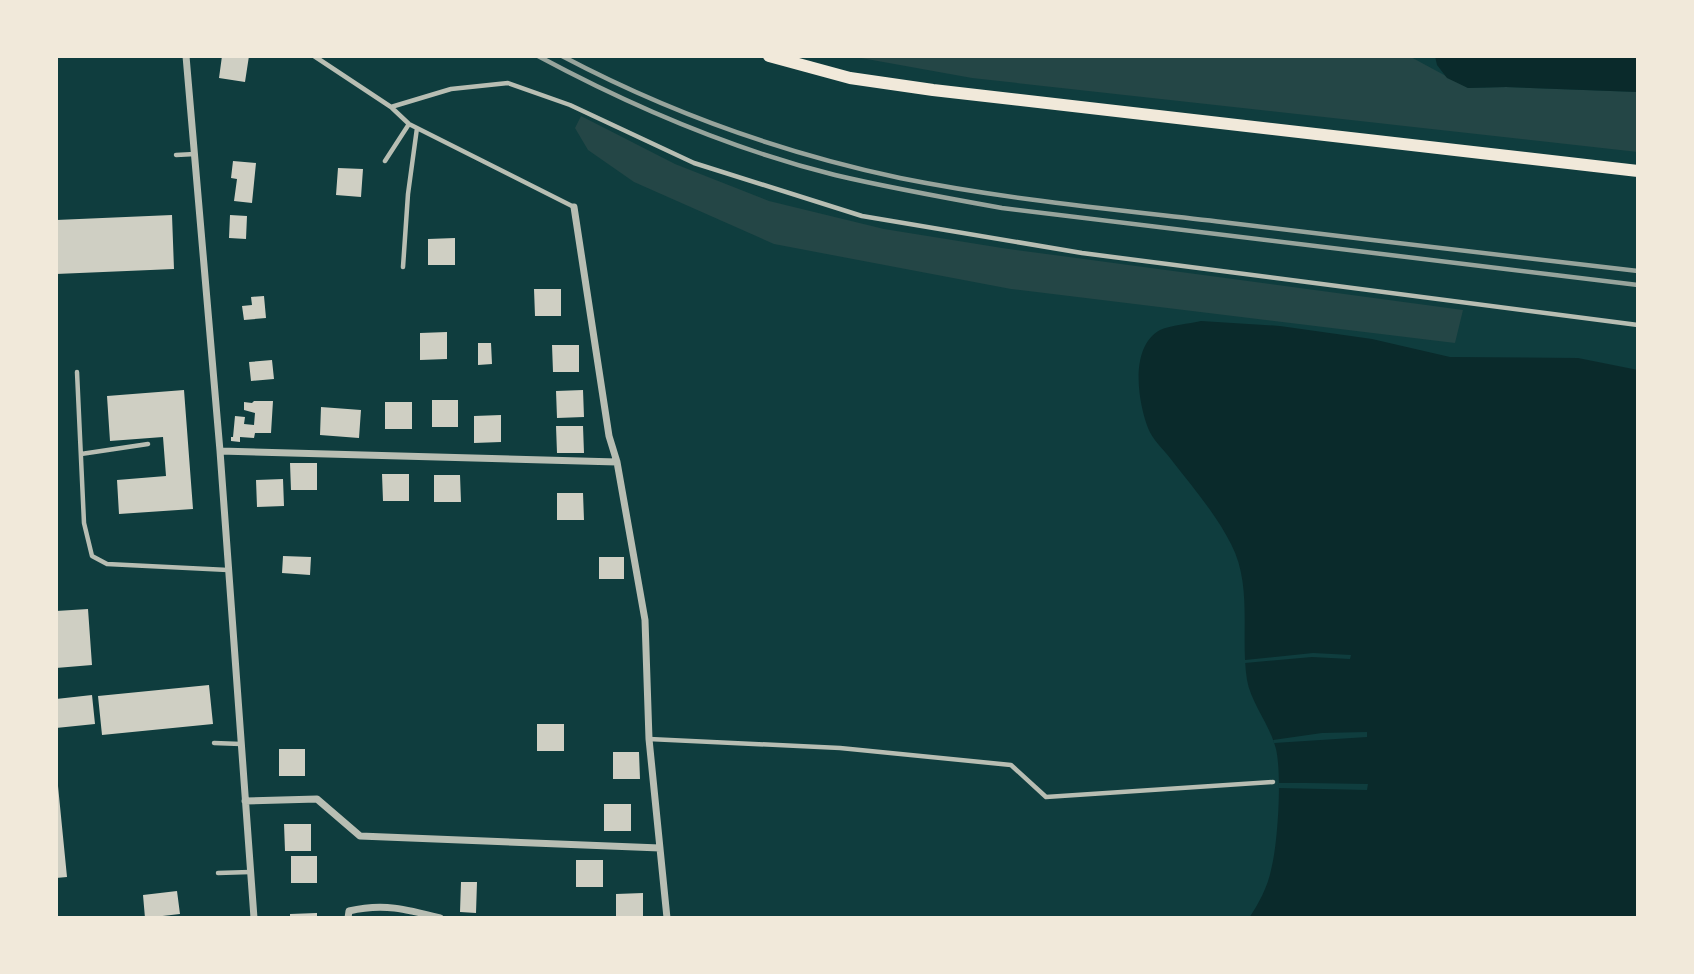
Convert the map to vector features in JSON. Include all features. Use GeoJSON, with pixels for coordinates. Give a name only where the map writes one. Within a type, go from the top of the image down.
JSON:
{"type":"FeatureCollection","features":[{"type":"Feature","properties":{"kind":"main road"},"geometry":{"type":"LineString","coordinates":[[769,56],[850,78],[933,90],[1638,171]]}},
{"type":"Feature","properties":{"kind":"street"},"geometry":{"type":"LineString","coordinates":[[186,56],[220,451],[254,918]]}},
{"type":"Feature","properties":{"kind":"street"},"geometry":{"type":"LineString","coordinates":[[574,207],[609,436],[617,461],[645,620],[649,739],[667,918]]}},
{"type":"Feature","properties":{"kind":"street"},"geometry":{"type":"LineString","coordinates":[[220,451],[617,461]]}},
{"type":"Feature","properties":{"kind":"street"},"geometry":{"type":"LineString","coordinates":[[245,801],[317,799],[360,836],[660,848]]}},
{"type":"Feature","properties":{"kind":"street"},"geometry":{"type":"LineString","coordinates":[[348,918],[349,911],[373,905],[416,911],[440,918]]}},
{"type":"Feature","properties":{"kind":"lane"},"geometry":{"type":"LineString","coordinates":[[314,56],[391,107],[409,124],[574,207]]}},
{"type":"Feature","properties":{"kind":"lane"},"geometry":{"type":"LineString","coordinates":[[391,107],[451,89],[508,83],[570,105],[694,163],[862,216],[1082,253],[1638,325]]}},
{"type":"Feature","properties":{"kind":"lane"},"geometry":{"type":"LineString","coordinates":[[385,161],[409,124]]}},
{"type":"Feature","properties":{"kind":"lane"},"geometry":{"type":"LineString","coordinates":[[403,267],[408,194],[417,128]]}},
{"type":"Feature","properties":{"kind":"lane"},"geometry":{"type":"LineString","coordinates":[[176,155],[195,154]]}},
{"type":"Feature","properties":{"kind":"lane"},"geometry":{"type":"LineString","coordinates":[[77,372],[84,523],[92,556],[107,565],[228,570]]}},
{"type":"Feature","properties":{"kind":"lane"},"geometry":{"type":"LineString","coordinates":[[81,454],[148,444]]}},
{"type":"Feature","properties":{"kind":"lane"},"geometry":{"type":"LineString","coordinates":[[649,739],[840,748],[1011,765],[1046,797],[1273,782]]}},
{"type":"Feature","properties":{"kind":"lane"},"geometry":{"type":"LineString","coordinates":[[214,743],[241,744]]}},
{"type":"Feature","properties":{"kind":"lane"},"geometry":{"type":"LineString","coordinates":[[218,873],[250,872]]}},
{"type":"Feature","properties":{"kind":"shaded area"},"geometry":{"type":"Polygon","coordinates":[[[850,56],[1409,56],[1468,88],[1638,92],[1638,152],[972,78],[850,56]]]}},
{"type":"Feature","properties":{"kind":"shaded area"},"geometry":{"type":"Polygon","coordinates":[[[1435,56],[1638,56],[1638,92],[1468,88],[1447,78],[1437,65],[1435,56]]]}},
{"type":"Feature","properties":{"kind":"shaded area"},"geometry":{"type":"Polygon","coordinates":[[[581,116],[675,164],[769,201],[884,229],[1002,248],[1463,310],[1455,343],[1011,289],[774,244],[634,182],[588,150],[575,128],[581,116]]]}},
{"type":"Feature","properties":{"kind":"shaded area"},"geometry":{"type":"Polygon","coordinates":[[[1201,321],[1280,326],[1372,339],[1450,357],[1578,358],[1638,370],[1638,918],[1249,918],[1270,876],[1276,844],[1279,775],[1273,740],[1252,697],[1247,680],[1242,577],[1238,560],[1218,522],[1150,432],[1139,390],[1140,362],[1150,338],[1164,328],[1201,321]]]}},
{"type":"Feature","properties":{"kind":"pier"},"geometry":{"type":"Polygon","coordinates":[[[1313,653],[1351,655],[1350,659],[1312,657],[1245,663],[1245,660],[1313,653]]]}},
{"type":"Feature","properties":{"kind":"pier"},"geometry":{"type":"Polygon","coordinates":[[[1367,732],[1367,737],[1274,743],[1273,740],[1322,733],[1367,732]]]}},
{"type":"Feature","properties":{"kind":"pier"},"geometry":{"type":"Polygon","coordinates":[[[1279,783],[1368,784],[1367,790],[1278,788],[1279,783]]]}},
{"type":"Feature","properties":{"kind":"building"},"geometry":{"type":"Polygon","coordinates":[[[222,56],[249,56],[245,82],[219,78],[222,56]]]}},
{"type":"Feature","properties":{"kind":"building"},"geometry":{"type":"Polygon","coordinates":[[[233,161],[256,163],[252,203],[234,201],[237,179],[231,178],[233,161]]]}},
{"type":"Feature","properties":{"kind":"building"},"geometry":{"type":"Polygon","coordinates":[[[338,168],[363,169],[361,197],[336,195],[338,168]]]}},
{"type":"Feature","properties":{"kind":"building"},"geometry":{"type":"Polygon","coordinates":[[[172,215],[174,269],[56,274],[56,220],[172,215]]]}},
{"type":"Feature","properties":{"kind":"building"},"geometry":{"type":"Polygon","coordinates":[[[230,215],[247,216],[246,239],[229,238],[230,215]]]}},
{"type":"Feature","properties":{"kind":"building"},"geometry":{"type":"Polygon","coordinates":[[[455,238],[455,265],[428,265],[428,239],[455,238]]]}},
{"type":"Feature","properties":{"kind":"building"},"geometry":{"type":"Polygon","coordinates":[[[534,289],[561,289],[561,316],[535,316],[534,289]]]}},
{"type":"Feature","properties":{"kind":"building"},"geometry":{"type":"Polygon","coordinates":[[[264,296],[266,318],[244,320],[242,306],[252,305],[251,297],[264,296]]]}},
{"type":"Feature","properties":{"kind":"building"},"geometry":{"type":"Polygon","coordinates":[[[447,332],[447,359],[420,360],[420,333],[447,332]]]}},
{"type":"Feature","properties":{"kind":"building"},"geometry":{"type":"Polygon","coordinates":[[[478,343],[491,343],[492,364],[478,365],[478,343]]]}},
{"type":"Feature","properties":{"kind":"building"},"geometry":{"type":"Polygon","coordinates":[[[552,345],[579,345],[579,372],[553,372],[552,345]]]}},
{"type":"Feature","properties":{"kind":"building"},"geometry":{"type":"Polygon","coordinates":[[[272,360],[274,379],[251,381],[249,362],[272,360]]]}},
{"type":"Feature","properties":{"kind":"building"},"geometry":{"type":"Polygon","coordinates":[[[184,390],[193,509],[119,514],[117,480],[166,476],[163,437],[110,441],[107,396],[184,390]]]}},
{"type":"Feature","properties":{"kind":"building"},"geometry":{"type":"Polygon","coordinates":[[[583,390],[584,417],[557,418],[556,391],[583,390]]]}},
{"type":"Feature","properties":{"kind":"building"},"geometry":{"type":"Polygon","coordinates":[[[432,400],[458,400],[458,427],[432,427],[432,400]]]}},
{"type":"Feature","properties":{"kind":"building"},"geometry":{"type":"Polygon","coordinates":[[[273,401],[271,433],[255,433],[254,438],[240,437],[240,442],[231,441],[235,416],[245,417],[244,424],[254,425],[255,413],[244,410],[244,402],[273,401]]]}},
{"type":"Feature","properties":{"kind":"building"},"geometry":{"type":"Polygon","coordinates":[[[385,402],[412,402],[412,429],[385,429],[385,402]]]}},
{"type":"Feature","properties":{"kind":"building"},"geometry":{"type":"Polygon","coordinates":[[[321,407],[361,410],[359,438],[320,435],[321,407]]]}},
{"type":"Feature","properties":{"kind":"building"},"geometry":{"type":"Polygon","coordinates":[[[501,415],[501,442],[474,443],[474,416],[501,415]]]}},
{"type":"Feature","properties":{"kind":"building"},"geometry":{"type":"Polygon","coordinates":[[[556,426],[583,426],[584,453],[557,453],[556,426]]]}},
{"type":"Feature","properties":{"kind":"building"},"geometry":{"type":"Polygon","coordinates":[[[290,463],[317,463],[317,490],[291,490],[290,463]]]}},
{"type":"Feature","properties":{"kind":"building"},"geometry":{"type":"Polygon","coordinates":[[[382,474],[409,474],[409,501],[383,501],[382,474]]]}},
{"type":"Feature","properties":{"kind":"building"},"geometry":{"type":"Polygon","coordinates":[[[434,475],[460,475],[461,502],[434,502],[434,475]]]}},
{"type":"Feature","properties":{"kind":"building"},"geometry":{"type":"Polygon","coordinates":[[[283,479],[284,506],[257,507],[256,480],[283,479]]]}},
{"type":"Feature","properties":{"kind":"building"},"geometry":{"type":"Polygon","coordinates":[[[557,493],[583,493],[584,520],[557,520],[557,493]]]}},
{"type":"Feature","properties":{"kind":"building"},"geometry":{"type":"Polygon","coordinates":[[[283,556],[311,557],[310,575],[282,573],[283,556]]]}},
{"type":"Feature","properties":{"kind":"building"},"geometry":{"type":"Polygon","coordinates":[[[599,557],[624,557],[624,579],[599,579],[599,557]]]}},
{"type":"Feature","properties":{"kind":"building"},"geometry":{"type":"Polygon","coordinates":[[[88,609],[92,665],[56,668],[56,611],[88,609]]]}},
{"type":"Feature","properties":{"kind":"building"},"geometry":{"type":"Polygon","coordinates":[[[209,685],[213,724],[102,735],[98,696],[209,685]]]}},
{"type":"Feature","properties":{"kind":"building"},"geometry":{"type":"Polygon","coordinates":[[[92,695],[95,724],[56,728],[56,699],[92,695]]]}},
{"type":"Feature","properties":{"kind":"building"},"geometry":{"type":"Polygon","coordinates":[[[537,724],[564,724],[564,751],[537,751],[537,724]]]}},
{"type":"Feature","properties":{"kind":"building"},"geometry":{"type":"Polygon","coordinates":[[[279,749],[305,749],[305,776],[279,776],[279,749]]]}},
{"type":"Feature","properties":{"kind":"building"},"geometry":{"type":"Polygon","coordinates":[[[613,752],[639,752],[640,779],[613,779],[613,752]]]}},
{"type":"Feature","properties":{"kind":"building"},"geometry":{"type":"Polygon","coordinates":[[[56,786],[67,877],[56,878],[56,786]]]}},
{"type":"Feature","properties":{"kind":"building"},"geometry":{"type":"Polygon","coordinates":[[[604,804],[631,804],[631,831],[604,831],[604,804]]]}},
{"type":"Feature","properties":{"kind":"building"},"geometry":{"type":"Polygon","coordinates":[[[284,824],[311,824],[311,851],[285,851],[284,824]]]}},
{"type":"Feature","properties":{"kind":"building"},"geometry":{"type":"Polygon","coordinates":[[[291,856],[317,856],[317,883],[291,883],[291,856]]]}},
{"type":"Feature","properties":{"kind":"building"},"geometry":{"type":"Polygon","coordinates":[[[576,860],[603,860],[603,887],[576,887],[576,860]]]}},
{"type":"Feature","properties":{"kind":"building"},"geometry":{"type":"Polygon","coordinates":[[[461,882],[477,882],[476,913],[460,912],[461,882]]]}},
{"type":"Feature","properties":{"kind":"building"},"geometry":{"type":"Polygon","coordinates":[[[177,891],[180,914],[145,918],[143,895],[177,891]]]}},
{"type":"Feature","properties":{"kind":"building"},"geometry":{"type":"Polygon","coordinates":[[[643,893],[643,918],[616,918],[616,894],[643,893]]]}},
{"type":"Feature","properties":{"kind":"building"},"geometry":{"type":"Polygon","coordinates":[[[317,913],[317,918],[290,918],[290,914],[317,913]]]}},
{"type":"Feature","properties":{"kind":"railway"},"geometry":{"type":"LineString","coordinates":[[538,56],[645,109],[720,139],[796,164],[876,184],[1002,208],[1638,285]]}},
{"type":"Feature","properties":{"kind":"railway"},"geometry":{"type":"LineString","coordinates":[[562,56],[643,95],[727,129],[813,156],[900,178],[1065,204],[1638,271]]}}]}
